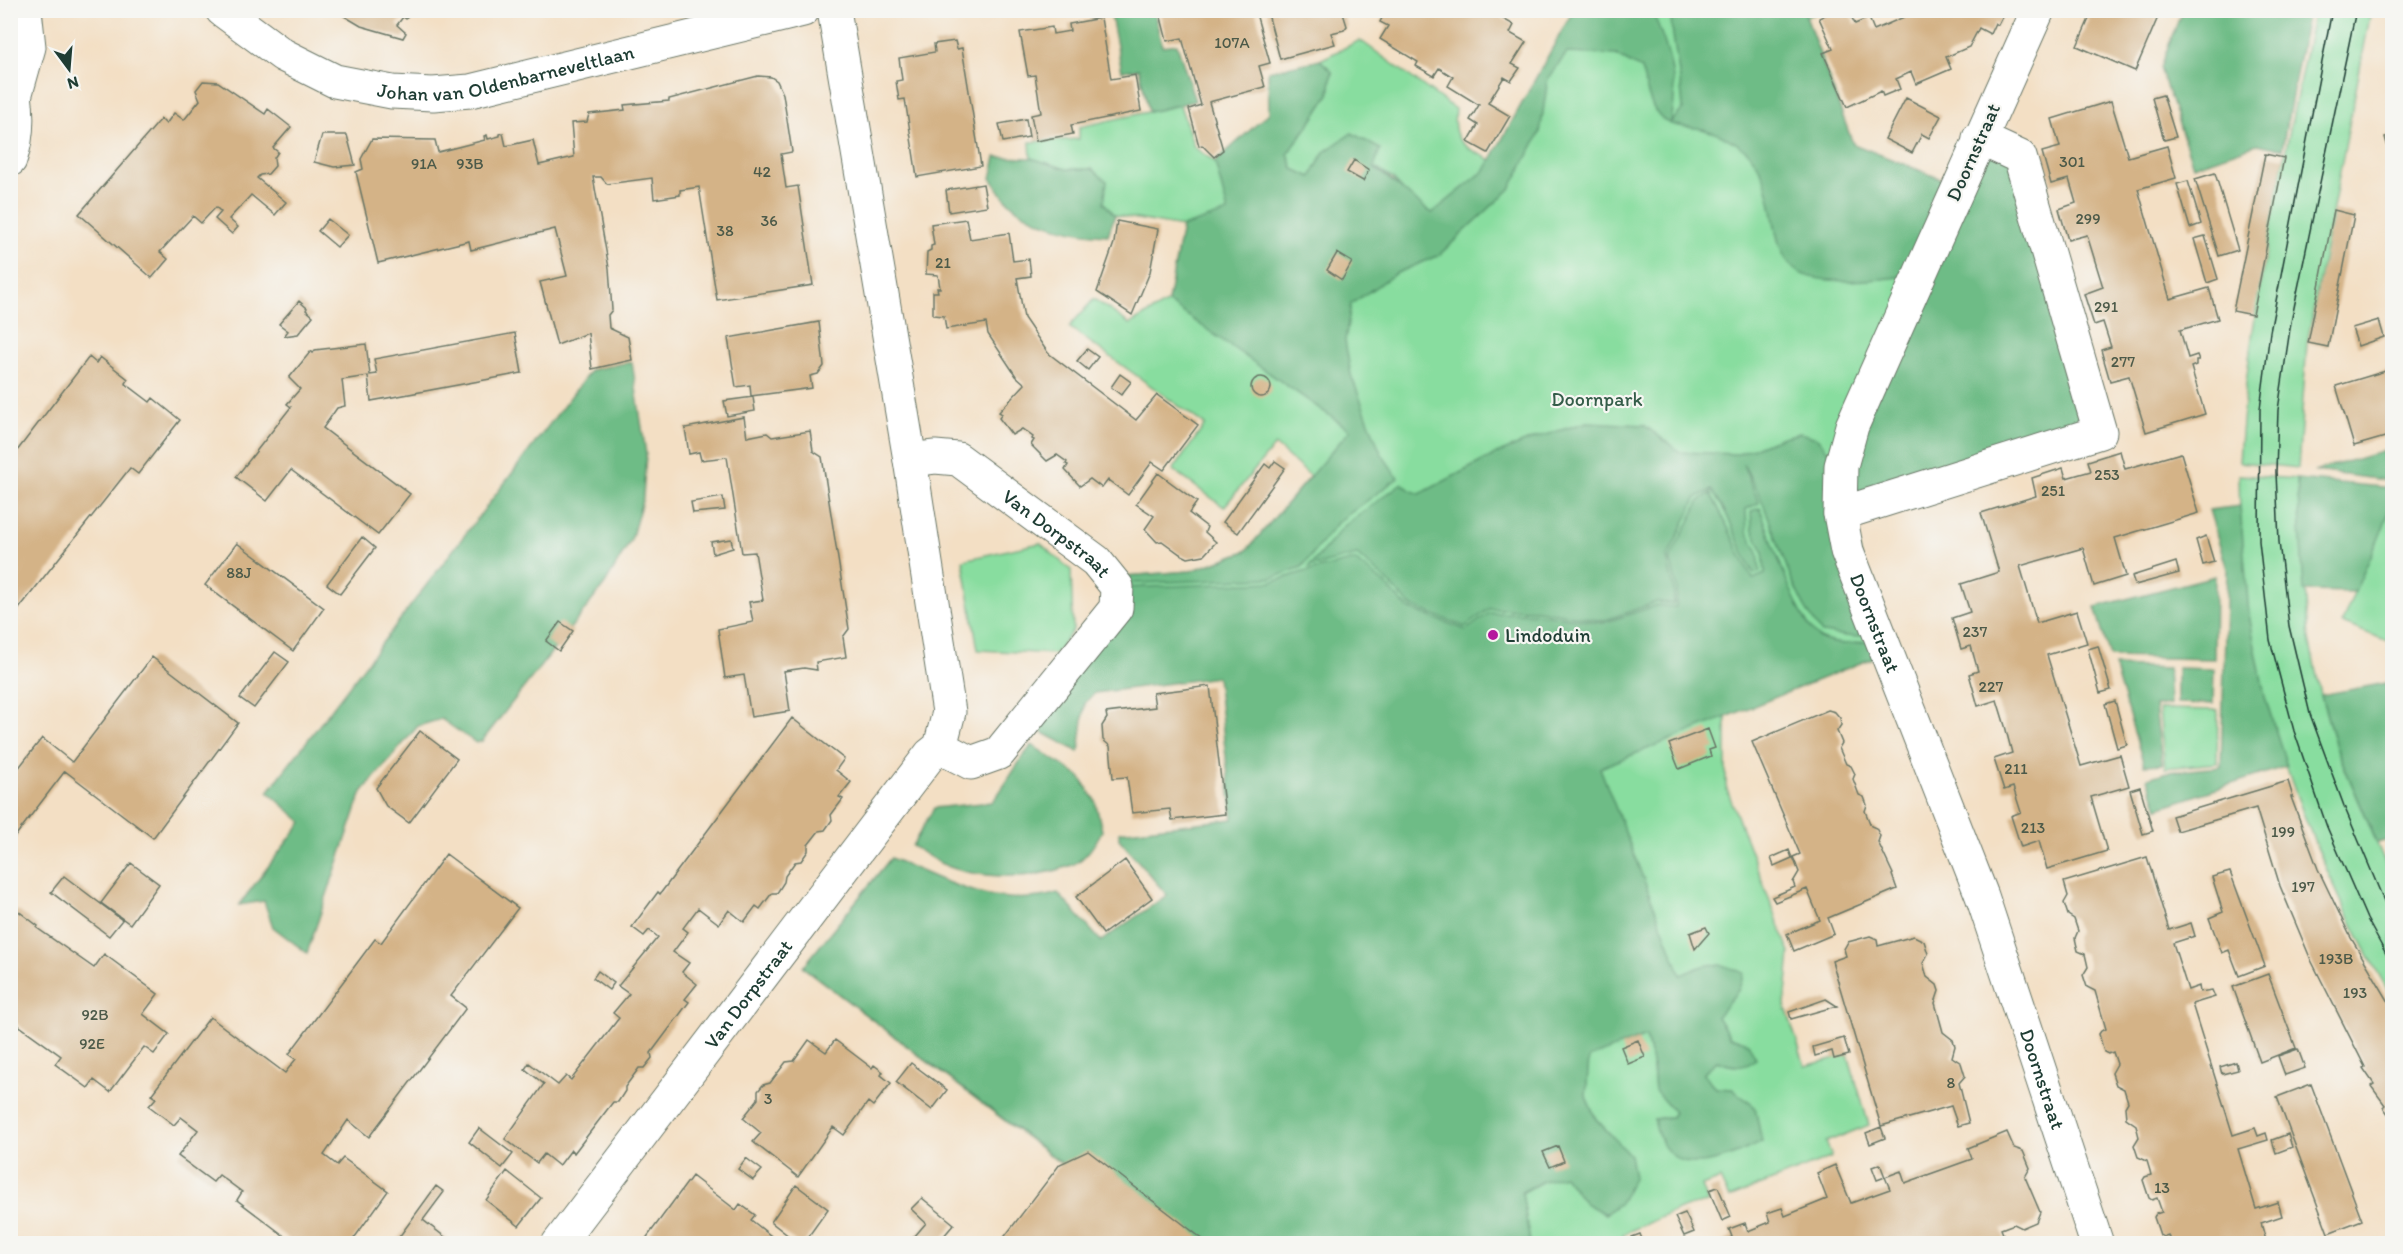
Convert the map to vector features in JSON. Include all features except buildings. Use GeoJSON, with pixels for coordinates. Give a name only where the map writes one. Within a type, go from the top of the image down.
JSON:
{"type":"FeatureCollection","features":[{"type":"Feature","properties":{"kind":"street"},"geometry":{"type":"LineString","coordinates":[[10,160],[14,150],[17,112],[13,83],[29,47],[25,10]]}},
{"type":"Feature","properties":{"kind":"street","name":"Johan van Oldenbarneveltlaan"},"geometry":{"type":"LineString","coordinates":[[222,10],[283,55],[335,81],[392,92],[433,94],[470,91],[803,10]]}},
{"type":"Feature","properties":{"kind":"street"},"geometry":{"type":"LineString","coordinates":[[672,42],[696,10]]}},
{"type":"Feature","properties":{"kind":"street","name":"Van Dorpstraat"},"geometry":{"type":"LineString","coordinates":[[558,1244],[924,764],[940,747],[949,712],[910,460],[834,10]]}},
{"type":"Feature","properties":{"kind":"street","name":"Doornstraat"},"geometry":{"type":"LineString","coordinates":[[2038,10],[1852,426],[1841,466],[1840,514],[1847,551],[1982,896],[2097,1244]]}},
{"type":"Feature","properties":{"kind":"street"},"geometry":{"type":"LineString","coordinates":[[1840,514],[2100,432],[2020,157],[1979,138]]}},
{"type":"Feature","properties":{"kind":"street","name":"Van Dorpstraat"},"geometry":{"type":"LineString","coordinates":[[910,460],[935,457],[958,459],[1096,561],[1117,586],[1116,608],[999,753],[971,763],[940,747]]}},
{"type":"Feature","properties":{"kind":"green space"},"geometry":{"type":"Polygon","coordinates":[[[1110,11],[1154,11],[1162,46],[1177,44],[1195,101],[1149,112],[1139,69],[1122,71],[1110,11]]]}},
{"type":"Feature","properties":{"kind":"green space","name":"Doornpark"},"geometry":{"type":"Polygon","coordinates":[[[1573,11],[1821,11],[1806,17],[1853,144],[1956,185],[1838,463],[1885,653],[1726,717],[1726,787],[1790,953],[1785,1005],[1805,1066],[1848,1055],[1869,1125],[1826,1142],[1832,1157],[1729,1198],[1720,1179],[1702,1186],[1708,1203],[1682,1208],[1623,1234],[1626,1243],[1530,1243],[1522,1193],[1543,1181],[1564,1176],[1585,1203],[1611,1135],[1596,1119],[1586,1097],[1588,1059],[1165,1243],[803,967],[891,858],[1081,978],[1220,870],[1254,810],[1239,670],[1119,605],[1113,577],[1191,571],[1246,551],[1310,476],[1275,445],[1224,507],[1173,470],[1205,425],[1069,327],[1094,299],[1130,324],[1168,302],[1182,227],[1115,215],[1104,203],[1106,181],[1092,169],[1066,169],[1031,158],[1030,142],[1079,139],[1079,127],[1180,105],[1194,147],[1215,162],[1229,212],[1432,213],[1411,199],[1393,179],[1374,167],[1324,152],[1311,178],[1293,169],[1288,153],[1329,94],[1332,71],[1320,60],[1360,40],[1455,109],[1455,129],[1461,142],[1491,160],[1573,11]],[[1739,989],[1646,1036],[1653,1067],[1655,1090],[1674,1112],[1671,1117],[1654,1119],[1661,1142],[1732,1089],[1716,1088],[1703,1074],[1717,1061],[1737,1066],[1755,1059],[1748,1043],[1730,1037],[1716,1017],[1739,989]]]}},
{"type":"Feature","properties":{"kind":"green space"},"geometry":{"type":"Polygon","coordinates":[[[1573,11],[1652,11],[1671,65],[1674,93],[1671,122],[1683,109],[1670,11],[1804,11],[1853,144],[1956,185],[1916,275],[1853,281],[1819,279],[1794,269],[1785,258],[1779,245],[1764,179],[1757,164],[1747,151],[1714,133],[1673,125],[1663,120],[1652,105],[1641,69],[1616,55],[1567,53],[1548,78],[1540,133],[1510,189],[1439,255],[1395,274],[1351,304],[1345,341],[1351,375],[1381,453],[1398,478],[1338,522],[1302,567],[1272,578],[1119,584],[1113,577],[1191,571],[1246,551],[1350,430],[1168,302],[1182,227],[1228,212],[1215,162],[1269,113],[1268,71],[1320,60],[1332,71],[1329,94],[1288,153],[1293,169],[1311,177],[1324,152],[1352,133],[1380,149],[1374,168],[1432,213],[1485,170],[1573,11]]]}},
{"type":"Feature","properties":{"kind":"green space"},"geometry":{"type":"Polygon","coordinates":[[[2182,11],[2308,11],[2282,149],[2257,144],[2193,166],[2160,68],[2182,11]]]}},
{"type":"Feature","properties":{"kind":"green space"},"geometry":{"type":"Polygon","coordinates":[[[2314,11],[2371,11],[2307,343],[2298,468],[2239,462],[2250,348],[2259,292],[2314,11]]]}},
{"type":"Feature","properties":{"kind":"green space"},"geometry":{"type":"Polygon","coordinates":[[[1979,138],[2020,157],[2100,432],[1840,514],[1841,466],[1979,138]]]}},
{"type":"Feature","properties":{"kind":"green space"},"geometry":{"type":"Polygon","coordinates":[[[996,157],[1031,158],[1066,169],[1092,169],[1107,181],[1104,203],[1115,215],[1108,235],[1053,226],[1026,215],[1014,207],[991,178],[996,157]]]}},
{"type":"Feature","properties":{"kind":"green space"},"geometry":{"type":"Polygon","coordinates":[[[632,362],[646,454],[643,497],[631,540],[605,584],[482,741],[476,743],[441,719],[418,726],[362,792],[307,953],[273,927],[264,901],[239,905],[302,822],[268,792],[591,370],[632,362]]]}},
{"type":"Feature","properties":{"kind":"green space"},"geometry":{"type":"Polygon","coordinates":[[[1587,422],[1644,425],[1680,452],[1738,454],[1800,433],[1817,438],[1838,463],[1877,632],[1855,637],[1822,633],[1795,588],[1762,500],[1743,464],[1759,503],[1746,509],[1747,531],[1758,552],[1760,572],[1754,574],[1724,510],[1711,490],[1697,497],[1667,558],[1674,588],[1674,604],[1657,602],[1603,621],[1537,610],[1489,609],[1465,627],[1411,606],[1357,555],[1309,567],[1344,526],[1402,483],[1410,490],[1420,494],[1492,456],[1532,439],[1587,422]]]}},
{"type":"Feature","properties":{"kind":"green space"},"geometry":{"type":"Polygon","coordinates":[[[2392,449],[2392,481],[2314,471],[2392,449]]]}},
{"type":"Feature","properties":{"kind":"green space"},"geometry":{"type":"Polygon","coordinates":[[[2239,475],[2297,479],[2309,640],[2321,695],[2336,747],[2392,879],[2392,998],[2345,909],[2317,848],[2293,786],[2266,704],[2258,670],[2245,587],[2239,475]]]}},
{"type":"Feature","properties":{"kind":"green space"},"geometry":{"type":"Polygon","coordinates":[[[2297,479],[2392,488],[2384,526],[2355,592],[2304,591],[2297,479]]]}},
{"type":"Feature","properties":{"kind":"green space"},"geometry":{"type":"Polygon","coordinates":[[[1710,493],[1753,579],[1765,574],[1763,551],[1752,529],[1751,511],[1760,508],[1786,578],[1803,617],[1812,630],[1820,638],[1842,644],[1879,638],[1885,653],[1600,768],[1681,975],[1712,965],[1725,966],[1744,973],[1739,989],[1717,1017],[1730,1037],[1748,1043],[1756,1059],[1737,1066],[1717,1061],[1703,1074],[1716,1088],[1732,1089],[1755,1107],[1762,1142],[1737,1154],[1708,1162],[1694,1163],[1681,1160],[1670,1153],[1660,1139],[1654,1119],[1671,1117],[1674,1112],[1655,1091],[1653,1067],[1646,1036],[1589,1058],[1586,1097],[1596,1119],[1630,1155],[1634,1177],[1620,1203],[1605,1214],[1585,1203],[1564,1176],[1543,1181],[1522,1192],[1530,1243],[1167,1243],[803,967],[891,858],[952,884],[993,896],[1036,898],[1058,893],[1101,941],[1167,895],[1119,839],[1119,832],[1233,819],[1217,677],[1095,693],[1085,703],[1079,752],[1027,724],[1120,588],[1271,582],[1355,560],[1384,583],[1408,608],[1466,630],[1489,613],[1536,613],[1603,623],[1657,605],[1676,607],[1677,588],[1670,558],[1700,500],[1710,493]]]}},
{"type":"Feature","properties":{"kind":"green space"},"geometry":{"type":"Polygon","coordinates":[[[2392,497],[2392,643],[2342,623],[2392,497]]]}},
{"type":"Feature","properties":{"kind":"green space"},"geometry":{"type":"Polygon","coordinates":[[[2240,506],[2249,615],[2265,697],[2287,766],[2158,808],[2148,778],[2167,772],[2221,767],[2227,569],[2209,510],[2240,506]]]}},
{"type":"Feature","properties":{"kind":"green space"},"geometry":{"type":"Polygon","coordinates":[[[1040,543],[1071,570],[1073,630],[1055,654],[978,650],[963,560],[1040,543]]]}},
{"type":"Feature","properties":{"kind":"green space"},"geometry":{"type":"Polygon","coordinates":[[[2215,576],[2214,659],[2110,657],[2095,607],[2215,576]]]}},
{"type":"Feature","properties":{"kind":"green space"},"geometry":{"type":"Polygon","coordinates":[[[2114,666],[2168,668],[2170,704],[2155,706],[2162,764],[2144,765],[2114,666]]]}},
{"type":"Feature","properties":{"kind":"green space"},"geometry":{"type":"Polygon","coordinates":[[[2177,668],[2214,669],[2213,704],[2177,703],[2177,668]]]}},
{"type":"Feature","properties":{"kind":"green space"},"geometry":{"type":"Polygon","coordinates":[[[2392,682],[2392,839],[2377,843],[2336,747],[2321,695],[2392,682]]]}},
{"type":"Feature","properties":{"kind":"green space"},"geometry":{"type":"Polygon","coordinates":[[[2159,709],[2218,710],[2217,763],[2165,768],[2159,709]]]}},
{"type":"Feature","properties":{"kind":"green space"},"geometry":{"type":"Polygon","coordinates":[[[1032,745],[1080,777],[1095,800],[1102,831],[1082,859],[1072,865],[1041,873],[988,875],[954,869],[912,846],[934,808],[992,802],[1032,745]]]}},
{"type":"Feature","properties":{"kind":"tram line"},"geometry":{"type":"LineString","coordinates":[[2332,10],[2270,332],[2260,409],[2259,541],[2270,640],[2294,731],[2327,827],[2367,919],[2392,965]]}},
{"type":"Feature","properties":{"kind":"tram line"},"geometry":{"type":"LineString","coordinates":[[2356,10],[2291,322],[2278,410],[2276,472],[2279,542],[2289,626],[2310,714],[2344,806],[2392,920]]}},
{"type":"Feature","properties":{"kind":"place","name":"Lindoduin"},"geometry":{"type":"Point","coordinates":[1493,635]}}]}
